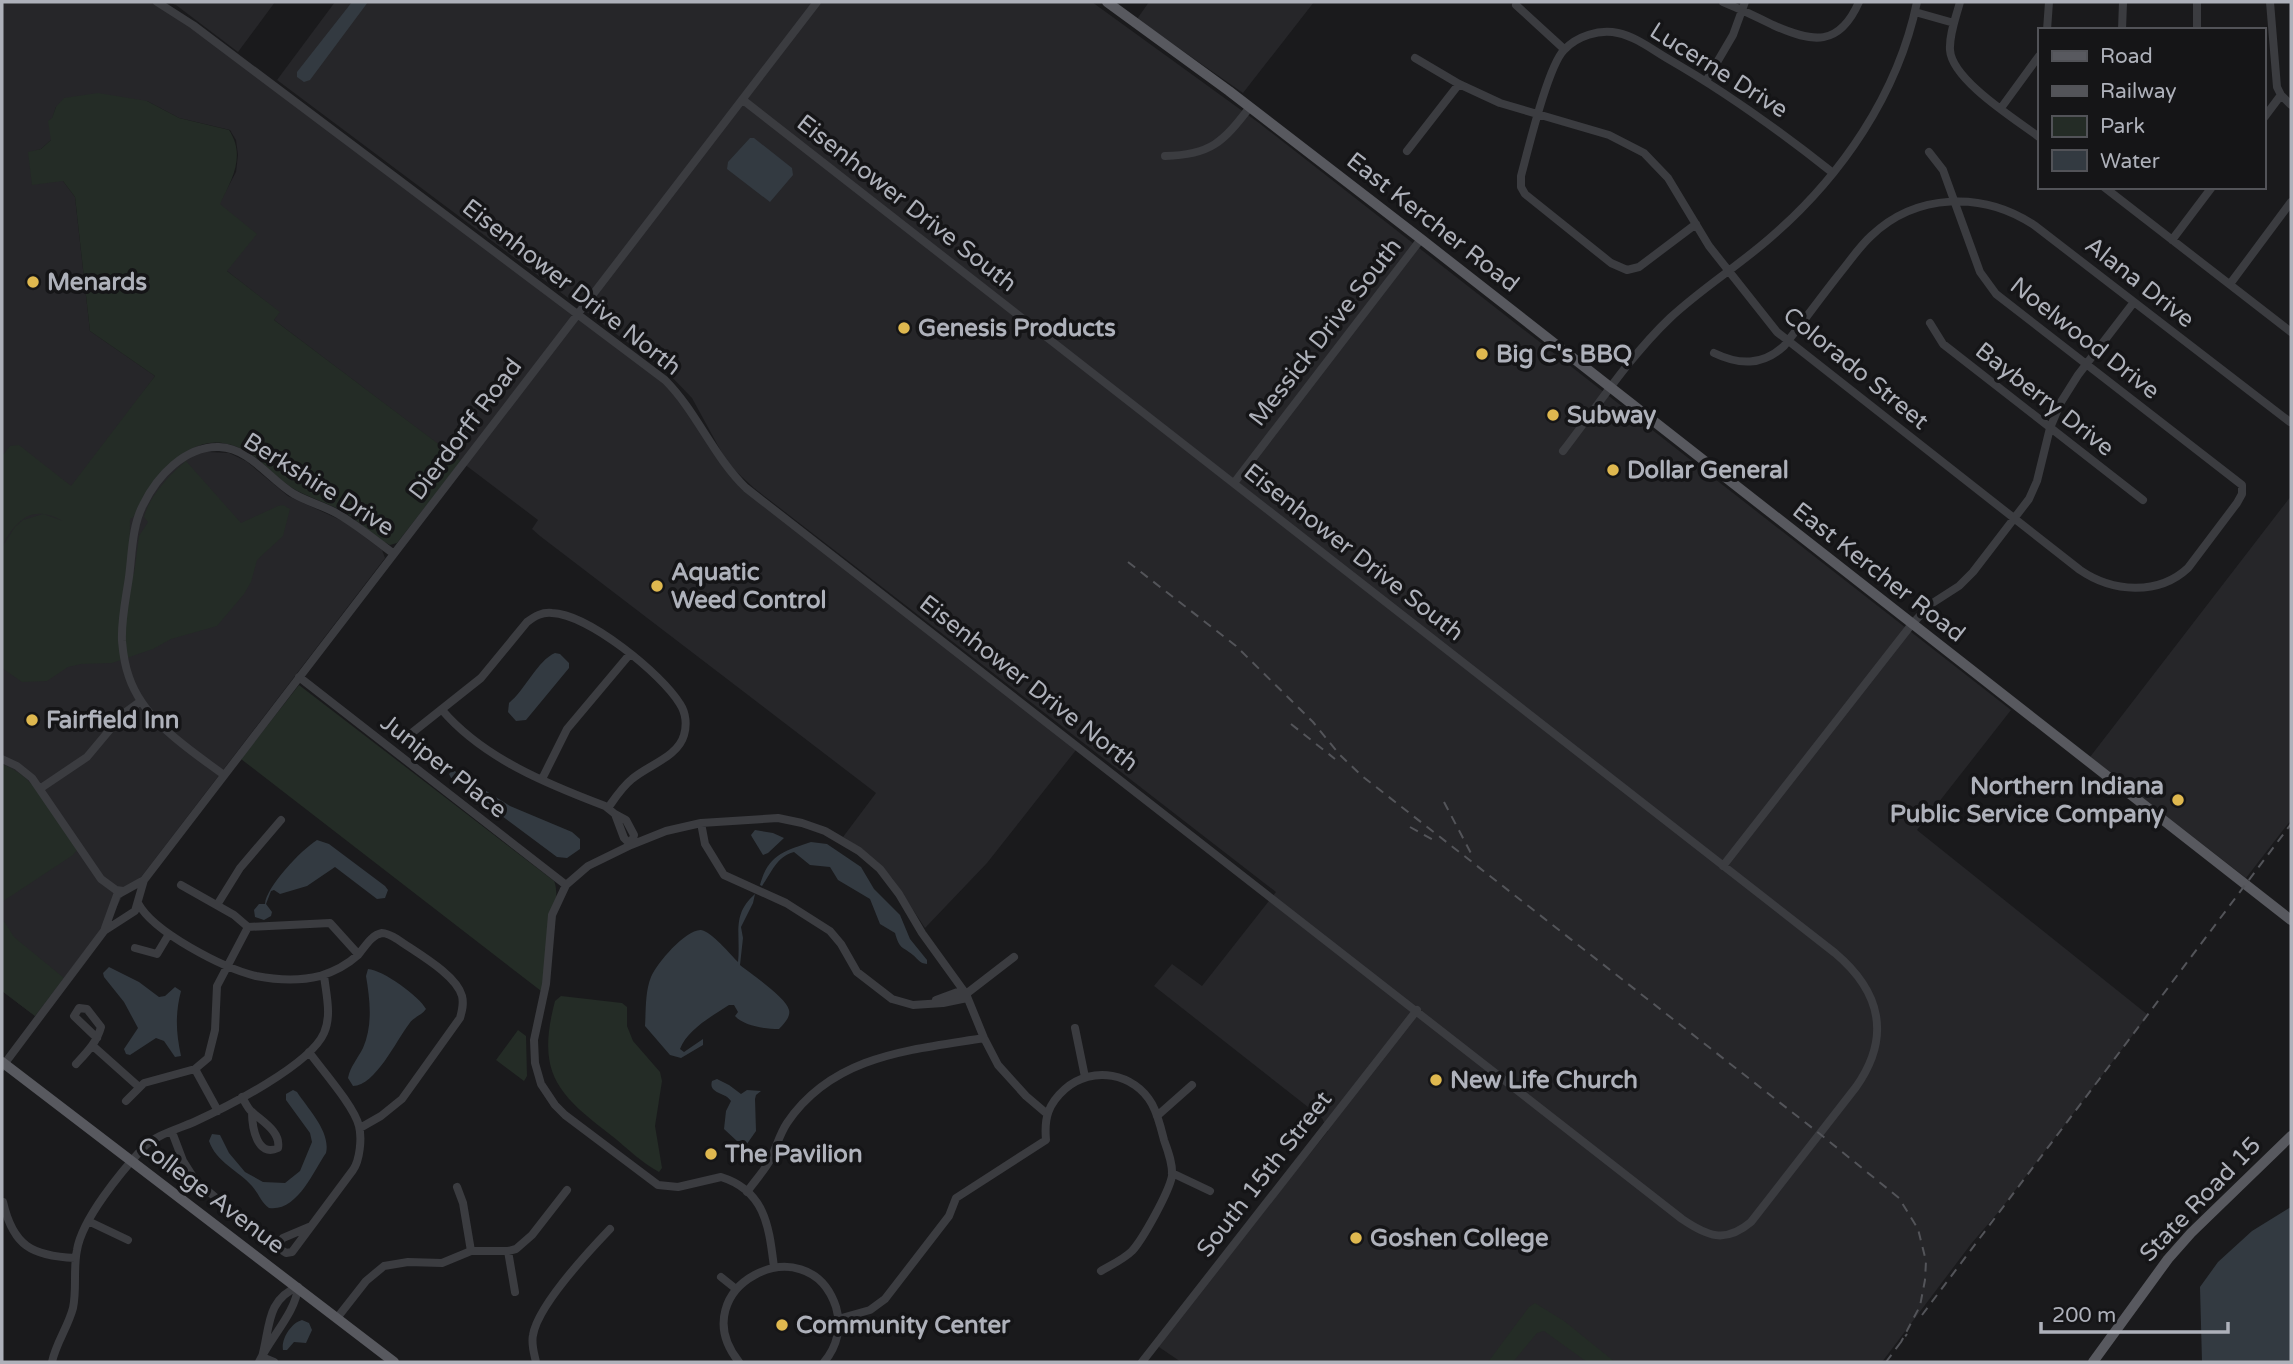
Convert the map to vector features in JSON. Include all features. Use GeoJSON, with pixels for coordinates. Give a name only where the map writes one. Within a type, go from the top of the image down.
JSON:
{"type":"FeatureCollection","features":[{"type":"Feature","properties":{"kind":"main road","name":"East Kercher Road"},"geometry":{"type":"LineString","coordinates":[[1107,2],[1250,107],[1421,239],[2291,920]]}},
{"type":"Feature","properties":{"kind":"main road","name":"College Avenue"},"geometry":{"type":"LineString","coordinates":[[3,1064],[394,1362]]}},
{"type":"Feature","properties":{"kind":"main road","name":"State Road 15"},"geometry":{"type":"LineString","coordinates":[[2093,1362],[2168,1259],[2191,1233],[2291,1136]]}},
{"type":"Feature","properties":{"kind":"street","name":"Eisenhower Drive North"},"geometry":{"type":"LineString","coordinates":[[157,2],[193,25],[578,313],[673,388],[722,462],[746,488],[1699,1231],[1712,1235],[1732,1234],[1751,1222],[1867,1071]]}},
{"type":"Feature","properties":{"kind":"street","name":"Dierdorff Road"},"geometry":{"type":"LineString","coordinates":[[104,931],[135,911],[144,880],[817,2]]}},
{"type":"Feature","properties":{"kind":"street"},"geometry":{"type":"LineString","coordinates":[[1723,2],[1744,6],[1795,35],[1819,39],[1832,35],[1843,27],[1859,2]]}},
{"type":"Feature","properties":{"kind":"street"},"geometry":{"type":"LineString","coordinates":[[1563,451],[1646,343],[1669,318],[1788,222],[1833,173],[1858,139],[1880,101],[1898,61],[1917,2]]}},
{"type":"Feature","properties":{"kind":"street"},"geometry":{"type":"LineString","coordinates":[[1961,2],[1954,23],[1950,51],[1955,68],[1972,85],[2038,136]]}},
{"type":"Feature","properties":{"kind":"street"},"geometry":{"type":"LineString","coordinates":[[2047,28],[2049,2]]}},
{"type":"Feature","properties":{"kind":"street"},"geometry":{"type":"LineString","coordinates":[[2122,28],[2123,2]]}},
{"type":"Feature","properties":{"kind":"street"},"geometry":{"type":"LineString","coordinates":[[2197,2],[2197,28]]}},
{"type":"Feature","properties":{"kind":"street"},"geometry":{"type":"LineString","coordinates":[[2270,2],[2277,87],[2281,96],[2291,105]]}},
{"type":"Feature","properties":{"kind":"street"},"geometry":{"type":"LineString","coordinates":[[1516,5],[1564,49],[1550,74],[1521,176],[1522,191],[1615,265],[1626,270],[1636,268],[1696,223]]}},
{"type":"Feature","properties":{"kind":"street"},"geometry":{"type":"LineString","coordinates":[[1706,81],[1733,35],[1744,6]]}},
{"type":"Feature","properties":{"kind":"street"},"geometry":{"type":"LineString","coordinates":[[1915,12],[1954,23]]}},
{"type":"Feature","properties":{"kind":"street","name":"Lucerne Drive"},"geometry":{"type":"LineString","coordinates":[[1564,49],[1591,34],[1617,33],[1630,37],[1706,81],[1767,121],[1833,173]]}},
{"type":"Feature","properties":{"kind":"street"},"geometry":{"type":"LineString","coordinates":[[2001,108],[2038,57]]}},
{"type":"Feature","properties":{"kind":"street","name":"Colorado Street"},"geometry":{"type":"LineString","coordinates":[[1415,58],[1459,84],[1500,103],[1609,135],[1644,153],[1668,178],[1728,271],[1764,317],[1788,340],[2092,578],[2124,587],[2164,584]]}},
{"type":"Feature","properties":{"kind":"street"},"geometry":{"type":"LineString","coordinates":[[1407,151],[1459,84]]}},
{"type":"Feature","properties":{"kind":"street"},"geometry":{"type":"LineString","coordinates":[[2265,116],[2281,96]]}},
{"type":"Feature","properties":{"kind":"street","name":"Eisenhower Drive South"},"geometry":{"type":"LineString","coordinates":[[743,100],[1835,953],[1861,978],[1873,1001],[1878,1026],[1875,1048],[1867,1071]]}},
{"type":"Feature","properties":{"kind":"street"},"geometry":{"type":"LineString","coordinates":[[1165,156],[1196,153],[1213,147],[1224,139],[1250,107]]}},
{"type":"Feature","properties":{"kind":"street","name":"Noelwood Drive"},"geometry":{"type":"LineString","coordinates":[[1929,152],[1943,170],[1974,260],[1986,282],[2007,303],[2242,485],[2241,498],[2188,568],[2164,584]]}},
{"type":"Feature","properties":{"kind":"street"},"geometry":{"type":"LineString","coordinates":[[2106,189],[2290,327]]}},
{"type":"Feature","properties":{"kind":"street"},"geometry":{"type":"LineString","coordinates":[[2114,195],[2119,189]]}},
{"type":"Feature","properties":{"kind":"street"},"geometry":{"type":"LineString","coordinates":[[2172,240],[2210,189]]}},
{"type":"Feature","properties":{"kind":"street","name":"Alana Drive"},"geometry":{"type":"LineString","coordinates":[[1713,353],[1732,361],[1756,361],[1770,356],[1788,340],[1863,245],[1881,227],[1920,207],[1953,200],[1994,205],[2025,219],[2290,422]]}},
{"type":"Feature","properties":{"kind":"street"},"geometry":{"type":"LineString","coordinates":[[2230,284],[2291,202]]}},
{"type":"Feature","properties":{"kind":"street","name":"Messick Drive South"},"geometry":{"type":"LineString","coordinates":[[1234,482],[1421,239]]}},
{"type":"Feature","properties":{"kind":"street"},"geometry":{"type":"LineString","coordinates":[[1723,866],[1912,624],[1931,604],[1959,586],[1973,572],[2029,499],[2037,481],[2050,428],[2065,394],[2134,302]]}},
{"type":"Feature","properties":{"kind":"street","name":"Bayberry Drive"},"geometry":{"type":"LineString","coordinates":[[1930,323],[1943,344],[2143,500]]}},
{"type":"Feature","properties":{"kind":"street","name":"Berkshire Drive"},"geometry":{"type":"LineString","coordinates":[[224,775],[174,737],[141,701],[129,678],[122,640],[137,521],[143,504],[154,488],[179,459],[192,452],[220,447],[236,450],[286,489],[337,513],[394,554]]}},
{"type":"Feature","properties":{"kind":"street"},"geometry":{"type":"LineString","coordinates":[[413,732],[486,672],[523,625],[543,613],[572,618],[630,654],[655,675],[683,710],[683,738],[675,750],[628,782],[612,811]]}},
{"type":"Feature","properties":{"kind":"street"},"geometry":{"type":"LineString","coordinates":[[542,779],[554,751],[571,723],[630,654]]}},
{"type":"Feature","properties":{"kind":"street","name":"Juniper Place"},"geometry":{"type":"LineString","coordinates":[[299,677],[566,885]]}},
{"type":"Feature","properties":{"kind":"street"},"geometry":{"type":"LineString","coordinates":[[41,789],[86,757],[116,721],[141,701]]}},
{"type":"Feature","properties":{"kind":"street"},"geometry":{"type":"LineString","coordinates":[[442,710],[482,746],[626,820],[634,835],[631,845]]}},
{"type":"Feature","properties":{"kind":"street"},"geometry":{"type":"LineString","coordinates":[[2,759],[25,772],[41,789],[101,879],[120,914],[153,924],[227,965],[271,979],[303,979],[324,975],[346,964],[380,933],[388,934],[447,976],[462,995],[460,1018],[402,1099],[381,1116],[359,1128]]}},
{"type":"Feature","properties":{"kind":"street"},"geometry":{"type":"LineString","coordinates":[[774,1267],[767,1220],[760,1205],[747,1192],[721,1177],[678,1188],[659,1185],[565,1115],[541,1084],[535,1063],[534,1040],[547,984],[552,915],[566,885],[588,866],[666,831],[703,823],[784,819],[825,831],[869,859],[889,880],[965,994],[984,1038],[1005,1074],[1046,1113]]}},
{"type":"Feature","properties":{"kind":"street"},"geometry":{"type":"LineString","coordinates":[[217,905],[240,868],[281,820]]}},
{"type":"Feature","properties":{"kind":"street"},"geometry":{"type":"LineString","coordinates":[[703,823],[709,851],[724,875],[797,909],[830,931],[857,972],[892,999],[907,1005],[943,1003],[965,994],[1014,957]]}},
{"type":"Feature","properties":{"kind":"street"},"geometry":{"type":"LineString","coordinates":[[101,879],[116,890],[133,894],[153,924]]}},
{"type":"Feature","properties":{"kind":"street","name":"Dierdorff Road"},"geometry":{"type":"LineString","coordinates":[[3,1064],[104,931],[117,895],[144,880]]}},
{"type":"Feature","properties":{"kind":"street"},"geometry":{"type":"LineString","coordinates":[[181,886],[234,915],[248,927],[330,923],[358,954]]}},
{"type":"Feature","properties":{"kind":"street"},"geometry":{"type":"LineString","coordinates":[[126,1101],[144,1083],[195,1069],[208,1058],[215,1030],[217,986],[248,927]]}},
{"type":"Feature","properties":{"kind":"street"},"geometry":{"type":"LineString","coordinates":[[135,948],[157,954],[169,934]]}},
{"type":"Feature","properties":{"kind":"street"},"geometry":{"type":"LineString","coordinates":[[52,1362],[73,1306],[75,1258],[88,1221],[145,1146],[242,1097],[291,1066],[320,1041],[328,1021],[324,975]]}},
{"type":"Feature","properties":{"kind":"street","name":"South 15th Street"},"geometry":{"type":"LineString","coordinates":[[1142,1362],[1417,1010]]}},
{"type":"Feature","properties":{"kind":"street"},"geometry":{"type":"LineString","coordinates":[[1075,1028],[1085,1077]]}},
{"type":"Feature","properties":{"kind":"street"},"geometry":{"type":"LineString","coordinates":[[747,1192],[768,1164],[781,1133],[793,1115],[814,1093],[838,1075],[885,1055],[984,1038]]}},
{"type":"Feature","properties":{"kind":"street"},"geometry":{"type":"LineString","coordinates":[[76,1064],[95,1042],[139,1087]]}},
{"type":"Feature","properties":{"kind":"street"},"geometry":{"type":"LineString","coordinates":[[309,1052],[352,1113],[359,1128],[357,1165],[309,1227]]}},
{"type":"Feature","properties":{"kind":"street"},"geometry":{"type":"LineString","coordinates":[[195,1069],[218,1111]]}},
{"type":"Feature","properties":{"kind":"street"},"geometry":{"type":"LineString","coordinates":[[838,1319],[870,1310],[885,1299],[949,1216],[956,1198],[1046,1140],[1046,1113],[1064,1090],[1085,1077],[1110,1075],[1128,1081],[1147,1097],[1157,1116],[1172,1173],[1165,1194],[1139,1242],[1130,1252],[1101,1271]]}},
{"type":"Feature","properties":{"kind":"street"},"geometry":{"type":"LineString","coordinates":[[1157,1116],[1192,1085]]}},
{"type":"Feature","properties":{"kind":"street"},"geometry":{"type":"LineString","coordinates":[[242,1097],[251,1112],[257,1141],[267,1150],[278,1149],[279,1141],[265,1121],[251,1112]]}},
{"type":"Feature","properties":{"kind":"street"},"geometry":{"type":"LineString","coordinates":[[172,1132],[189,1172],[241,1219]]}},
{"type":"Feature","properties":{"kind":"street"},"geometry":{"type":"LineString","coordinates":[[1172,1173],[1210,1191]]}},
{"type":"Feature","properties":{"kind":"street"},"geometry":{"type":"LineString","coordinates":[[457,1187],[463,1203],[471,1251]]}},
{"type":"Feature","properties":{"kind":"street"},"geometry":{"type":"LineString","coordinates":[[337,1318],[366,1281],[384,1266],[408,1262],[442,1263],[471,1251],[508,1251],[527,1241],[568,1190]]}},
{"type":"Feature","properties":{"kind":"street"},"geometry":{"type":"LineString","coordinates":[[3,1202],[11,1229],[23,1243],[44,1255],[75,1258]]}},
{"type":"Feature","properties":{"kind":"street"},"geometry":{"type":"LineString","coordinates":[[88,1221],[128,1240]]}},
{"type":"Feature","properties":{"kind":"street"},"geometry":{"type":"LineString","coordinates":[[536,1362],[533,1336],[541,1315],[589,1251],[610,1228]]}},
{"type":"Feature","properties":{"kind":"street"},"geometry":{"type":"LineString","coordinates":[[508,1251],[515,1292]]}},
{"type":"Feature","properties":{"kind":"street"},"geometry":{"type":"LineString","coordinates":[[738,1361],[726,1340],[724,1328],[727,1306],[736,1289],[753,1274],[774,1267],[798,1269],[820,1282],[831,1296],[838,1319],[835,1343],[824,1362]]}},
{"type":"Feature","properties":{"kind":"street"},"geometry":{"type":"LineString","coordinates":[[721,1277],[736,1289]]}},
{"type":"Feature","properties":{"kind":"street"},"geometry":{"type":"LineString","coordinates":[[298,1287],[297,1301],[260,1359],[266,1341],[268,1321],[286,1292],[298,1287]]}},
{"type":"Feature","properties":{"kind":"street"},"geometry":{"type":"LineString","coordinates":[[260,1359],[274,1362]]}},
{"type":"Feature","properties":{"kind":"shaded area"},"geometry":{"type":"Polygon","coordinates":[[[2,2],[157,2],[665,380],[733,475],[1076,750],[987,863],[925,928],[892,878],[862,849],[843,837],[876,793],[540,536],[532,529],[538,520],[274,320],[279,312],[227,271],[219,204],[236,172],[236,140],[230,130],[179,118],[147,101],[56,107],[52,119],[51,140],[41,149],[28,153],[63,181],[75,197],[90,331],[155,376],[139,398],[208,452],[229,453],[246,461],[288,496],[345,522],[382,550],[385,558],[142,876],[125,891],[104,931],[35,1016],[2,991],[2,2]]]}},
{"type":"Feature","properties":{"kind":"shaded area"},"geometry":{"type":"Polygon","coordinates":[[[167,2],[275,2],[238,52],[176,5],[167,2]]]}},
{"type":"Feature","properties":{"kind":"shaded area"},"geometry":{"type":"Polygon","coordinates":[[[335,2],[1092,2],[1259,123],[2011,710],[1917,830],[2148,1015],[1882,1362],[1181,1362],[1156,1345],[1328,1131],[1322,1118],[1154,986],[1172,964],[1202,986],[1276,892],[754,488],[728,464],[692,398],[667,372],[277,80],[335,2]]]}},
{"type":"Feature","properties":{"kind":"shaded area"},"geometry":{"type":"Polygon","coordinates":[[[1149,2],[1314,2],[1243,93],[1137,19],[1149,2]]]}},
{"type":"Feature","properties":{"kind":"shaded area"},"geometry":{"type":"Polygon","coordinates":[[[2291,496],[2291,820],[2246,878],[2090,757],[2291,496]]]}},
{"type":"Feature","properties":{"kind":"green space"},"geometry":{"type":"Polygon","coordinates":[[[98,93],[147,101],[179,118],[229,130],[237,158],[233,176],[220,204],[257,234],[227,271],[280,312],[274,320],[461,461],[397,543],[390,545],[342,511],[291,487],[246,451],[226,444],[209,443],[193,448],[166,470],[135,516],[130,519],[129,575],[134,574],[139,536],[148,522],[144,517],[150,502],[167,479],[186,461],[241,523],[278,506],[283,505],[290,509],[283,536],[257,560],[251,582],[244,594],[217,626],[171,639],[153,649],[112,663],[81,664],[68,667],[47,681],[22,682],[2,668],[2,547],[23,520],[43,514],[26,517],[13,528],[2,546],[2,456],[10,446],[19,445],[71,486],[155,376],[90,331],[75,197],[63,181],[32,185],[28,152],[41,149],[51,140],[48,121],[64,98],[98,93]]]}},
{"type":"Feature","properties":{"kind":"green space"},"geometry":{"type":"Polygon","coordinates":[[[299,685],[554,881],[555,918],[545,994],[241,759],[299,685]]]}},
{"type":"Feature","properties":{"kind":"green space"},"geometry":{"type":"Polygon","coordinates":[[[2,764],[15,770],[36,789],[77,850],[2,902],[2,764]]]}},
{"type":"Feature","properties":{"kind":"green space"},"geometry":{"type":"Polygon","coordinates":[[[2,918],[14,937],[64,978],[35,1016],[2,991],[2,918]]]}},
{"type":"Feature","properties":{"kind":"green space"},"geometry":{"type":"Polygon","coordinates":[[[561,996],[622,1003],[627,1007],[627,1026],[633,1041],[660,1072],[662,1081],[655,1126],[662,1168],[659,1172],[577,1107],[556,1080],[548,1047],[555,1001],[561,996]]]}},
{"type":"Feature","properties":{"kind":"green space"},"geometry":{"type":"Polygon","coordinates":[[[518,1030],[526,1036],[527,1076],[524,1081],[496,1060],[518,1030]]]}},
{"type":"Feature","properties":{"kind":"green space"},"geometry":{"type":"Polygon","coordinates":[[[1535,1303],[1564,1321],[1615,1362],[1587,1362],[1544,1331],[1537,1333],[1513,1362],[1488,1362],[1529,1307],[1535,1303]]]}},
{"type":"Feature","properties":{"kind":"water"},"geometry":{"type":"Polygon","coordinates":[[[352,2],[368,2],[310,80],[304,82],[297,77],[297,72],[352,2]]]}},
{"type":"Feature","properties":{"kind":"water"},"geometry":{"type":"Polygon","coordinates":[[[750,138],[754,138],[792,168],[793,175],[770,202],[727,169],[728,162],[750,138]]]}},
{"type":"Feature","properties":{"kind":"water"},"geometry":{"type":"Polygon","coordinates":[[[555,653],[569,663],[569,668],[526,720],[516,721],[508,712],[509,703],[543,662],[555,653]]]}},
{"type":"Feature","properties":{"kind":"water"},"geometry":{"type":"Polygon","coordinates":[[[453,770],[510,806],[572,832],[580,839],[580,849],[567,858],[557,857],[451,778],[449,774],[453,770]]]}},
{"type":"Feature","properties":{"kind":"water"},"geometry":{"type":"Polygon","coordinates":[[[755,830],[784,838],[763,855],[751,835],[755,830]]]}},
{"type":"Feature","properties":{"kind":"water"},"geometry":{"type":"Polygon","coordinates":[[[317,840],[329,844],[385,886],[388,890],[385,898],[377,899],[335,867],[307,886],[280,894],[271,891],[266,904],[272,912],[271,916],[264,920],[255,917],[254,910],[259,904],[265,904],[271,888],[278,879],[294,860],[317,840]]]}},
{"type":"Feature","properties":{"kind":"water"},"geometry":{"type":"Polygon","coordinates":[[[811,842],[827,844],[861,867],[874,889],[900,915],[910,939],[927,960],[927,964],[901,947],[895,933],[880,924],[870,899],[838,880],[830,867],[810,865],[794,852],[779,861],[762,886],[760,885],[763,875],[778,856],[811,842]]]}},
{"type":"Feature","properties":{"kind":"water"},"geometry":{"type":"Polygon","coordinates":[[[755,894],[741,927],[743,938],[740,965],[782,999],[789,1010],[788,1018],[779,1029],[755,1026],[735,1016],[738,1012],[734,1005],[729,1005],[694,1030],[680,1049],[684,1052],[703,1039],[703,1045],[681,1058],[670,1055],[645,1026],[651,977],[680,941],[695,931],[705,931],[738,962],[740,917],[755,894]]]}},
{"type":"Feature","properties":{"kind":"water"},"geometry":{"type":"Polygon","coordinates":[[[109,967],[139,982],[159,997],[165,996],[175,987],[181,991],[177,1024],[181,1056],[175,1057],[164,1041],[156,1038],[130,1055],[126,1054],[124,1049],[138,1028],[124,1002],[104,977],[103,973],[109,967]]]}},
{"type":"Feature","properties":{"kind":"water"},"geometry":{"type":"Polygon","coordinates":[[[368,969],[400,984],[426,1009],[411,1022],[377,1071],[361,1084],[353,1086],[348,1078],[349,1074],[363,1048],[368,1030],[368,969]]]}},
{"type":"Feature","properties":{"kind":"water"},"geometry":{"type":"Polygon","coordinates":[[[717,1079],[741,1094],[747,1090],[761,1091],[755,1099],[756,1131],[742,1151],[743,1158],[739,1155],[738,1142],[724,1129],[726,1111],[731,1101],[715,1091],[711,1085],[712,1081],[717,1079]]]}},
{"type":"Feature","properties":{"kind":"water"},"geometry":{"type":"Polygon","coordinates":[[[293,1090],[322,1129],[327,1145],[326,1153],[296,1197],[279,1208],[269,1208],[247,1181],[222,1161],[209,1141],[212,1134],[220,1135],[229,1153],[245,1172],[263,1182],[285,1183],[300,1171],[312,1142],[310,1133],[286,1100],[286,1094],[293,1090]]]}},
{"type":"Feature","properties":{"kind":"water"},"geometry":{"type":"Polygon","coordinates":[[[2291,1207],[2291,1362],[2202,1362],[2200,1287],[2218,1262],[2252,1231],[2291,1207]]]}},
{"type":"Feature","properties":{"kind":"water"},"geometry":{"type":"Polygon","coordinates":[[[302,1320],[309,1323],[312,1330],[306,1343],[294,1342],[287,1350],[283,1350],[288,1332],[294,1324],[302,1320]]]}},
{"type":"Feature","properties":{"kind":"railway"},"geometry":{"type":"LineString","coordinates":[[1128,562],[1236,646],[1313,722],[1339,754],[1362,776],[1899,1198],[1918,1229],[1926,1261],[1920,1306],[1901,1342]]}},
{"type":"Feature","properties":{"kind":"railway"},"geometry":{"type":"LineString","coordinates":[[1291,724],[1335,759]]}},
{"type":"Feature","properties":{"kind":"railway"},"geometry":{"type":"LineString","coordinates":[[1444,802],[1473,857]]}},
{"type":"Feature","properties":{"kind":"railway"},"geometry":{"type":"LineString","coordinates":[[1922,1315],[2291,824]]}},
{"type":"Feature","properties":{"kind":"railway"},"geometry":{"type":"LineString","coordinates":[[1410,827],[1435,841]]}},
{"type":"Feature","properties":{"kind":"railway"},"geometry":{"type":"LineString","coordinates":[[1886,1362],[1907,1334]]}},
{"type":"Feature","properties":{"kind":"place","name":"Menards"},"geometry":{"type":"Point","coordinates":[33,282]}},
{"type":"Feature","properties":{"kind":"place","name":"Genesis Products"},"geometry":{"type":"Point","coordinates":[904,328]}},
{"type":"Feature","properties":{"kind":"place","name":"Big C's BBQ"},"geometry":{"type":"Point","coordinates":[1482,354]}},
{"type":"Feature","properties":{"kind":"place","name":"Subway"},"geometry":{"type":"Point","coordinates":[1553,415]}},
{"type":"Feature","properties":{"kind":"place","name":"Dollar General"},"geometry":{"type":"Point","coordinates":[1613,470]}},
{"type":"Feature","properties":{"kind":"place","name":"Aquatic Weed Control"},"geometry":{"type":"Point","coordinates":[657,586]}},
{"type":"Feature","properties":{"kind":"place","name":"Fairfield Inn"},"geometry":{"type":"Point","coordinates":[32,720]}},
{"type":"Feature","properties":{"kind":"place","name":"Northern Indiana Public Service Company"},"geometry":{"type":"Point","coordinates":[2178,800]}},
{"type":"Feature","properties":{"kind":"place","name":"New Life Church"},"geometry":{"type":"Point","coordinates":[1436,1080]}},
{"type":"Feature","properties":{"kind":"place","name":"The Pavilion"},"geometry":{"type":"Point","coordinates":[711,1154]}},
{"type":"Feature","properties":{"kind":"place","name":"Goshen College"},"geometry":{"type":"Point","coordinates":[1356,1238]}},
{"type":"Feature","properties":{"kind":"place","name":"Community Center"},"geometry":{"type":"Point","coordinates":[782,1325]}}]}
